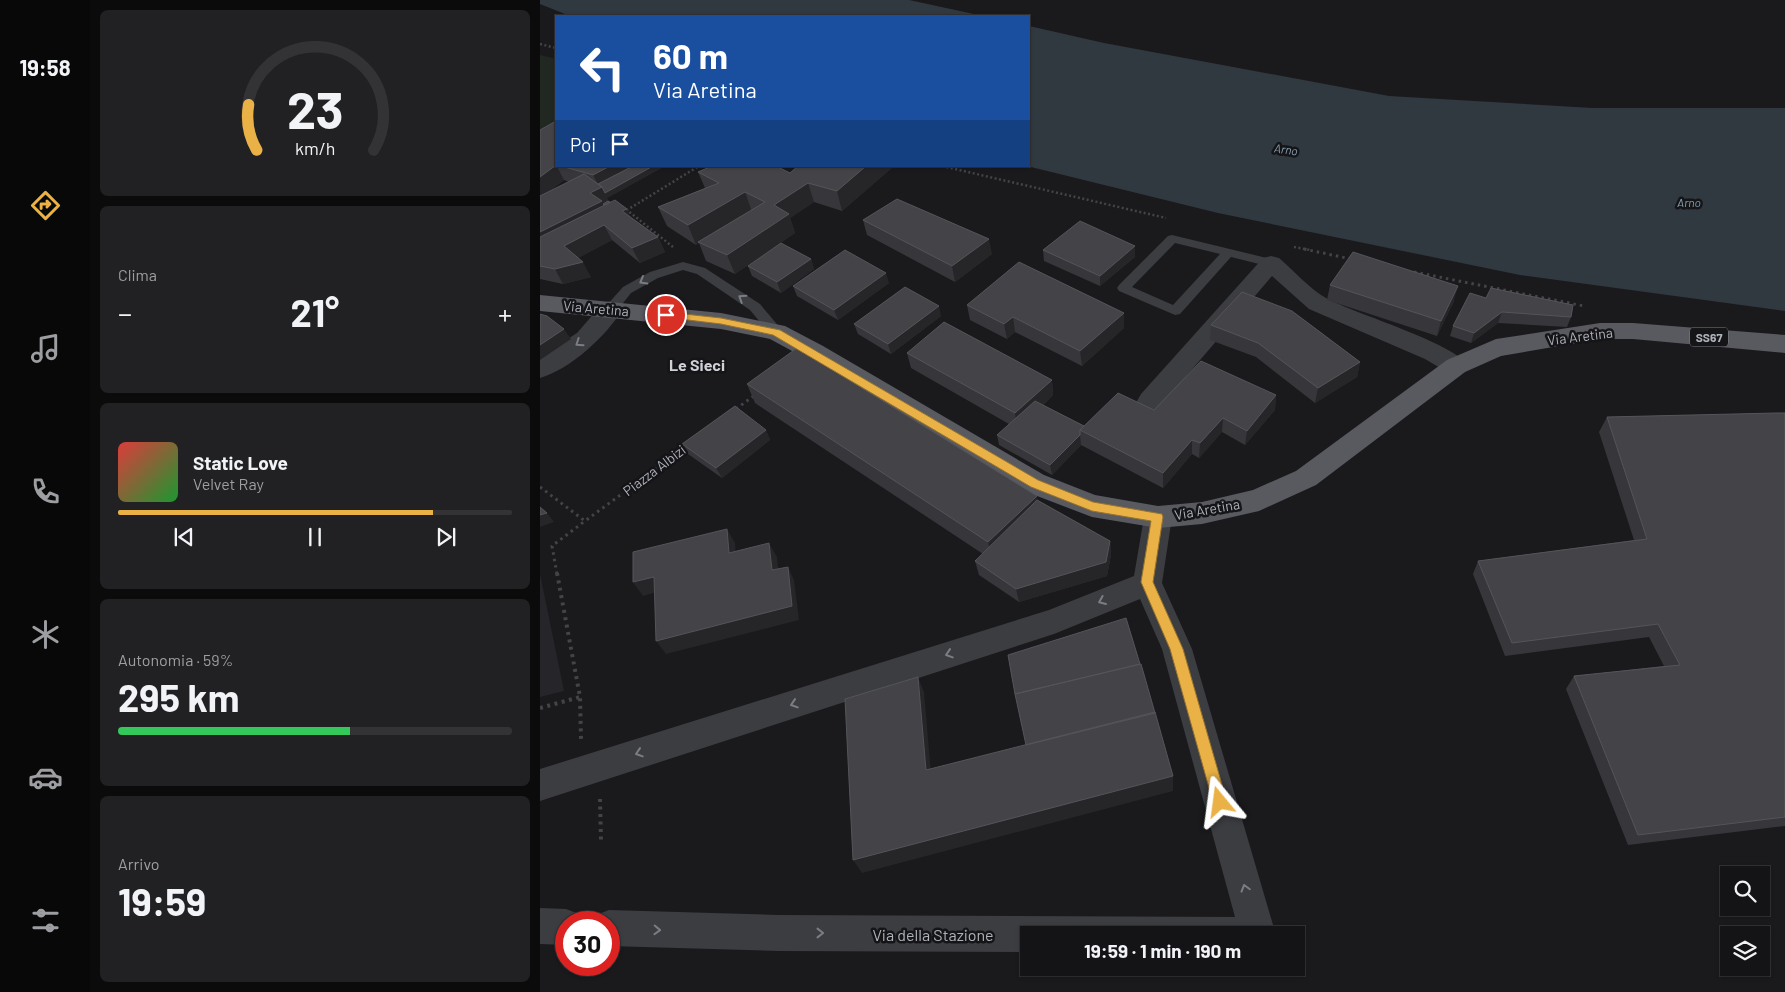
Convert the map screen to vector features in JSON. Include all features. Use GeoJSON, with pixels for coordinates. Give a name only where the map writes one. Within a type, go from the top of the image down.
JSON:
{"type":"FeatureCollection","features":[{"type":"Feature","properties":{"kind":"main road","name":"Via Aretina"},"geometry":{"type":"LineString","coordinates":[[540,303],[721,321],[776,332],[1034,484],[1092,506],[1158,517],[1202,513],[1259,500],[1306,478],[1456,366],[1496,348],[1600,331],[1633,331],[1785,344]]}},
{"type":"Feature","properties":{"kind":"street"},"geometry":{"type":"LineString","coordinates":[[1150,401],[1271,263],[1318,303],[1434,353],[1456,366]]}},
{"type":"Feature","properties":{"kind":"street"},"geometry":{"type":"LineString","coordinates":[[540,369],[586,339],[611,309]]}},
{"type":"Feature","properties":{"kind":"street"},"geometry":{"type":"LineString","coordinates":[[540,785],[1054,621],[1147,582],[1158,517]]}},
{"type":"Feature","properties":{"kind":"street","name":"Via della Stazione"},"geometry":{"type":"LineString","coordinates":[[1147,582],[1176,649],[1255,926]]}},
{"type":"Feature","properties":{"kind":"street"},"geometry":{"type":"LineString","coordinates":[[540,926],[555,927]]}},
{"type":"Feature","properties":{"kind":"street","name":"Via della Stazione"},"geometry":{"type":"LineString","coordinates":[[620,928],[778,933],[1020,934]]}},
{"type":"Feature","properties":{"kind":"lane"},"geometry":{"type":"LineString","coordinates":[[1228,254],[1175,312],[1123,288],[1172,239],[1271,263]]}},
{"type":"Feature","properties":{"kind":"lane"},"geometry":{"type":"LineString","coordinates":[[611,309],[627,290],[654,275],[683,266],[701,271],[755,307],[776,332]]}},
{"type":"Feature","properties":{"kind":"path"},"geometry":{"type":"LineString","coordinates":[[540,44],[555,48]]}},
{"type":"Feature","properties":{"kind":"path"},"geometry":{"type":"LineString","coordinates":[[683,266],[683,256],[626,210],[697,167]]}},
{"type":"Feature","properties":{"kind":"path"},"geometry":{"type":"LineString","coordinates":[[732,412],[762,390]]}},
{"type":"Feature","properties":{"kind":"path","name":"Piazza Albizi"},"geometry":{"type":"LineString","coordinates":[[580,697],[552,546],[694,440]]}},
{"type":"Feature","properties":{"kind":"path"},"geometry":{"type":"LineString","coordinates":[[540,488],[585,521]]}},
{"type":"Feature","properties":{"kind":"path"},"geometry":{"type":"LineString","coordinates":[[540,708],[580,697],[581,746]]}},
{"type":"Feature","properties":{"kind":"path"},"geometry":{"type":"LineString","coordinates":[[600,792],[601,840]]}},
{"type":"Feature","properties":{"kind":"shaded area"},"geometry":{"type":"Polygon","coordinates":[[[540,55],[555,59],[555,141],[540,150],[540,55]]]}},
{"type":"Feature","properties":{"kind":"shaded area"},"geometry":{"type":"Polygon","coordinates":[[[540,574],[564,691],[540,697],[540,574]]]}},
{"type":"Feature","properties":{"kind":"water"},"geometry":{"type":"Polygon","coordinates":[[[540,0],[909,0],[978,15],[568,15],[540,4],[540,0]]]}},
{"type":"Feature","properties":{"kind":"water","name":"Arno"},"geometry":{"type":"Polygon","coordinates":[[[1030,26],[1104,43],[1389,96],[1592,108],[1785,108],[1785,311],[1520,275],[1218,213],[1030,167],[1030,26]]]}},
{"type":"Feature","properties":{"kind":"building"},"geometry":{"type":"Polygon","coordinates":[[[555,122],[555,166],[540,177],[540,130],[555,122]]]}},
{"type":"Feature","properties":{"kind":"building"},"geometry":{"type":"Polygon","coordinates":[[[565,167],[608,167],[593,175],[565,167]]]}},
{"type":"Feature","properties":{"kind":"building"},"geometry":{"type":"Polygon","coordinates":[[[631,167],[651,167],[605,193],[598,184],[631,167]]]}},
{"type":"Feature","properties":{"kind":"building"},"geometry":{"type":"Polygon","coordinates":[[[710,167],[778,167],[790,173],[797,167],[865,167],[837,191],[808,183],[774,205],[789,214],[727,255],[698,242],[765,202],[745,192],[688,225],[658,207],[719,183],[698,172],[710,167]]]}},
{"type":"Feature","properties":{"kind":"building"},"geometry":{"type":"Polygon","coordinates":[[[584,174],[602,187],[590,193],[602,201],[540,232],[540,196],[584,174]]]}},
{"type":"Feature","properties":{"kind":"building"},"geometry":{"type":"Polygon","coordinates":[[[897,199],[989,239],[952,266],[863,220],[897,199]]]}},
{"type":"Feature","properties":{"kind":"building"},"geometry":{"type":"Polygon","coordinates":[[[615,200],[627,209],[622,211],[658,237],[632,248],[604,225],[564,246],[583,262],[555,269],[540,266],[540,237],[615,200]]]}},
{"type":"Feature","properties":{"kind":"building"},"geometry":{"type":"Polygon","coordinates":[[[1080,221],[1135,246],[1100,276],[1043,250],[1080,221]]]}},
{"type":"Feature","properties":{"kind":"building"},"geometry":{"type":"Polygon","coordinates":[[[781,243],[811,259],[777,282],[748,266],[781,243]]]}},
{"type":"Feature","properties":{"kind":"building"},"geometry":{"type":"Polygon","coordinates":[[[845,250],[886,273],[834,310],[793,286],[845,250]]]}},
{"type":"Feature","properties":{"kind":"building"},"geometry":{"type":"Polygon","coordinates":[[[1353,252],[1458,286],[1441,321],[1330,285],[1353,252]]]}},
{"type":"Feature","properties":{"kind":"building"},"geometry":{"type":"Polygon","coordinates":[[[1019,262],[1124,313],[1080,351],[1013,317],[1004,324],[967,305],[1019,262]]]}},
{"type":"Feature","properties":{"kind":"building"},"geometry":{"type":"Polygon","coordinates":[[[905,287],[939,306],[888,344],[854,324],[905,287]]]}},
{"type":"Feature","properties":{"kind":"building"},"geometry":{"type":"Polygon","coordinates":[[[1491,288],[1573,305],[1571,317],[1502,312],[1474,333],[1453,326],[1470,293],[1486,298],[1491,288]]]}},
{"type":"Feature","properties":{"kind":"building"},"geometry":{"type":"Polygon","coordinates":[[[1242,292],[1292,311],[1360,362],[1318,388],[1258,343],[1211,325],[1242,292]]]}},
{"type":"Feature","properties":{"kind":"building"},"geometry":{"type":"Polygon","coordinates":[[[540,314],[547,316],[564,329],[540,345],[540,314]]]}},
{"type":"Feature","properties":{"kind":"building"},"geometry":{"type":"Polygon","coordinates":[[[944,322],[1052,380],[1015,413],[907,353],[944,322]]]}},
{"type":"Feature","properties":{"kind":"building"},"geometry":{"type":"Polygon","coordinates":[[[797,348],[1037,496],[988,542],[747,384],[797,348]]]}},
{"type":"Feature","properties":{"kind":"building"},"geometry":{"type":"Polygon","coordinates":[[[1201,361],[1276,395],[1247,431],[1223,418],[1200,443],[1192,440],[1163,473],[1080,430],[1118,393],[1154,410],[1201,361]]]}},
{"type":"Feature","properties":{"kind":"building"},"geometry":{"type":"Polygon","coordinates":[[[1035,401],[1084,426],[1080,430],[1080,435],[1050,465],[997,435],[1035,401]]]}},
{"type":"Feature","properties":{"kind":"building"},"geometry":{"type":"Polygon","coordinates":[[[735,406],[766,430],[716,468],[682,444],[735,406]]]}},
{"type":"Feature","properties":{"kind":"building"},"geometry":{"type":"Polygon","coordinates":[[[1785,413],[1785,817],[1638,835],[1574,676],[1680,665],[1658,624],[1512,643],[1478,561],[1647,539],[1607,417],[1785,413]]]}},
{"type":"Feature","properties":{"kind":"building"},"geometry":{"type":"Polygon","coordinates":[[[1037,500],[1110,541],[1106,562],[1016,589],[975,561],[1037,500]]]}},
{"type":"Feature","properties":{"kind":"building"},"geometry":{"type":"Polygon","coordinates":[[[540,507],[547,513],[540,515],[540,507]]]}},
{"type":"Feature","properties":{"kind":"building"},"geometry":{"type":"Polygon","coordinates":[[[727,529],[729,553],[769,543],[772,570],[788,567],[792,606],[656,641],[654,577],[633,582],[633,552],[727,529]]]}},
{"type":"Feature","properties":{"kind":"building"},"geometry":{"type":"Polygon","coordinates":[[[1126,618],[1140,664],[1015,694],[1008,655],[1126,618]]]}},
{"type":"Feature","properties":{"kind":"building"},"geometry":{"type":"Polygon","coordinates":[[[1141,664],[1155,713],[1026,745],[1015,694],[1141,664]]]}},
{"type":"Feature","properties":{"kind":"building"},"geometry":{"type":"Polygon","coordinates":[[[918,677],[926,770],[1155,712],[1173,776],[853,860],[845,699],[918,677]]]}},
{"type":"Feature","properties":{"kind":"district","name":"Le Sieci"},"geometry":{"type":"Point","coordinates":[697,364]}},
{"type":"Feature","properties":{"kind":"route"},"geometry":{"type":"LineString","coordinates":[[666,315],[721,321],[776,332],[814,352],[1034,484],[1092,506],[1158,517],[1147,582],[1176,649],[1220,802]]}}]}
